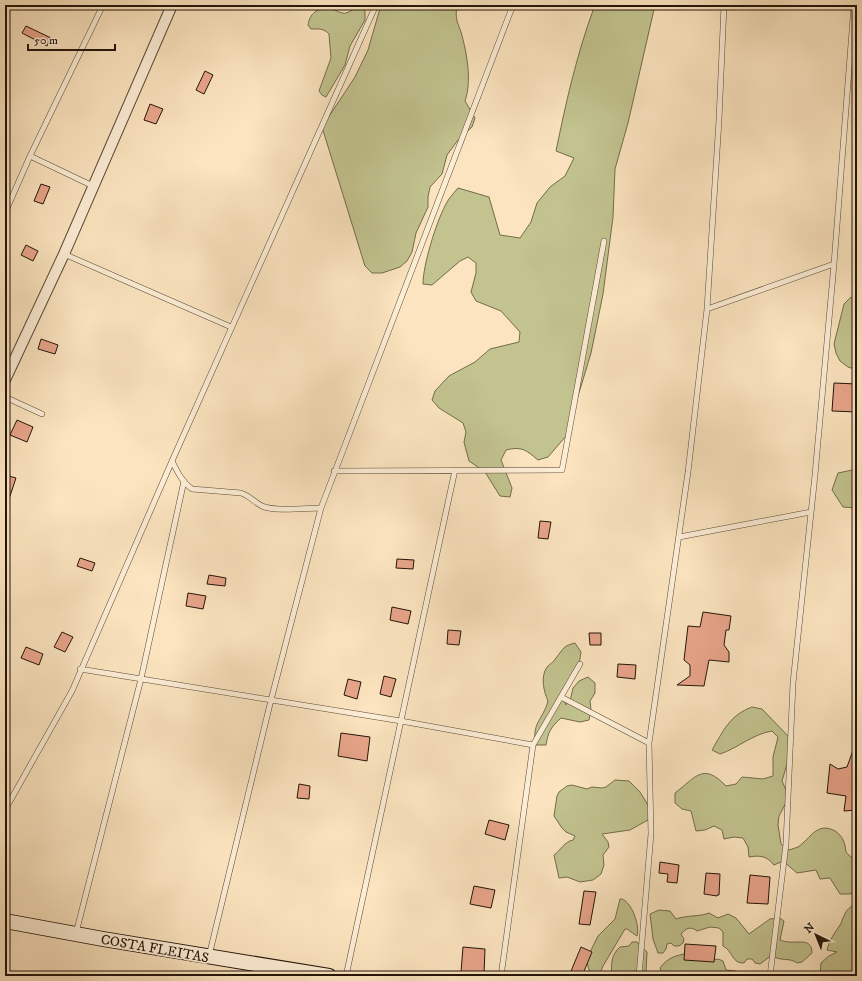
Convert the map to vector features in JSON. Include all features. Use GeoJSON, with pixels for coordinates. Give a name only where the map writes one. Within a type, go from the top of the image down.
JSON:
{"type":"FeatureCollection","features":[{"type":"Feature","properties":{"kind":"main road","name":"COSTA FLEITAS"},"geometry":{"type":"LineString","coordinates":[[5,921],[209,957],[329,976]]}},
{"type":"Feature","properties":{"kind":"street"},"geometry":{"type":"LineString","coordinates":[[5,380],[64,254],[172,5]]}},
{"type":"Feature","properties":{"kind":"lane"},"geometry":{"type":"LineString","coordinates":[[5,213],[30,156],[103,5]]}},
{"type":"Feature","properties":{"kind":"lane"},"geometry":{"type":"LineString","coordinates":[[5,810],[72,691],[80,669],[231,327],[376,5]]}},
{"type":"Feature","properties":{"kind":"lane"},"geometry":{"type":"LineString","coordinates":[[209,957],[271,700],[321,508],[513,5]]}},
{"type":"Feature","properties":{"kind":"lane"},"geometry":{"type":"LineString","coordinates":[[639,976],[651,834],[649,743],[688,472],[707,309],[719,120],[724,5]]}},
{"type":"Feature","properties":{"kind":"lane"},"geometry":{"type":"LineString","coordinates":[[770,976],[786,844],[793,683],[811,512],[834,264],[854,5]]}},
{"type":"Feature","properties":{"kind":"lane"},"geometry":{"type":"LineString","coordinates":[[30,156],[93,186]]}},
{"type":"Feature","properties":{"kind":"lane"},"geometry":{"type":"LineString","coordinates":[[334,471],[562,470],[604,241]]}},
{"type":"Feature","properties":{"kind":"lane"},"geometry":{"type":"LineString","coordinates":[[64,254],[231,327]]}},
{"type":"Feature","properties":{"kind":"lane"},"geometry":{"type":"LineString","coordinates":[[707,309],[834,264]]}},
{"type":"Feature","properties":{"kind":"lane"},"geometry":{"type":"LineString","coordinates":[[5,397],[42,414]]}},
{"type":"Feature","properties":{"kind":"lane"},"geometry":{"type":"LineString","coordinates":[[172,461],[184,481],[192,489],[241,493],[248,495],[262,506],[268,508],[321,508]]}},
{"type":"Feature","properties":{"kind":"lane"},"geometry":{"type":"LineString","coordinates":[[346,976],[455,470]]}},
{"type":"Feature","properties":{"kind":"lane"},"geometry":{"type":"LineString","coordinates":[[76,934],[141,679],[184,481]]}},
{"type":"Feature","properties":{"kind":"lane"},"geometry":{"type":"LineString","coordinates":[[679,537],[811,512]]}},
{"type":"Feature","properties":{"kind":"lane"},"geometry":{"type":"LineString","coordinates":[[501,976],[533,745],[580,664]]}},
{"type":"Feature","properties":{"kind":"lane"},"geometry":{"type":"LineString","coordinates":[[80,669],[401,721],[533,745]]}},
{"type":"Feature","properties":{"kind":"lane"},"geometry":{"type":"LineString","coordinates":[[561,697],[649,743]]}},
{"type":"Feature","properties":{"kind":"green space"},"geometry":{"type":"Polygon","coordinates":[[[381,5],[457,5],[457,19],[468,67],[468,85],[465,101],[475,118],[472,127],[458,140],[447,155],[442,174],[430,187],[428,207],[416,233],[412,252],[407,261],[400,267],[382,273],[372,273],[365,266],[322,127],[355,77],[368,50],[381,5]]]}},
{"type":"Feature","properties":{"kind":"green space"},"geometry":{"type":"Polygon","coordinates":[[[595,5],[655,5],[628,123],[615,169],[613,217],[603,294],[591,353],[566,436],[548,457],[538,460],[524,450],[516,448],[506,450],[501,460],[512,488],[510,497],[500,496],[485,472],[469,461],[464,442],[466,432],[463,423],[439,408],[432,400],[435,391],[449,376],[475,362],[490,349],[519,342],[520,332],[501,311],[476,301],[471,292],[476,273],[476,263],[468,257],[460,261],[432,285],[423,284],[425,266],[441,213],[458,188],[489,197],[500,235],[520,238],[531,222],[537,203],[550,187],[565,176],[574,158],[556,151],[572,78],[595,5]]]}},
{"type":"Feature","properties":{"kind":"green space"},"geometry":{"type":"Polygon","coordinates":[[[357,6],[362,7],[365,11],[365,20],[350,46],[345,65],[326,97],[319,91],[331,58],[329,34],[323,30],[311,29],[308,25],[309,20],[314,13],[321,9],[336,10],[342,13],[347,13],[357,6]]]}},
{"type":"Feature","properties":{"kind":"green space"},"geometry":{"type":"Polygon","coordinates":[[[851,297],[857,302],[857,370],[848,367],[840,361],[834,344],[844,304],[851,297]]]}},
{"type":"Feature","properties":{"kind":"green space"},"geometry":{"type":"Polygon","coordinates":[[[857,469],[857,508],[843,507],[832,490],[838,473],[857,469]]]}},
{"type":"Feature","properties":{"kind":"green space"},"geometry":{"type":"Polygon","coordinates":[[[575,643],[581,652],[578,671],[562,696],[566,705],[571,697],[573,688],[579,681],[588,677],[595,683],[595,693],[590,701],[591,710],[589,720],[580,722],[561,718],[550,730],[546,745],[536,745],[536,726],[548,701],[543,684],[545,671],[564,648],[575,643]]]}},
{"type":"Feature","properties":{"kind":"green space"},"geometry":{"type":"Polygon","coordinates":[[[752,707],[762,709],[788,736],[793,744],[782,781],[788,799],[779,816],[778,825],[781,844],[789,850],[798,847],[814,832],[823,828],[829,828],[835,831],[843,840],[846,852],[853,859],[857,860],[857,891],[850,894],[840,894],[830,878],[820,879],[816,870],[797,873],[783,861],[774,865],[763,857],[749,857],[748,847],[743,838],[734,837],[724,839],[722,830],[714,826],[705,830],[696,831],[691,811],[682,809],[675,803],[675,793],[694,777],[700,774],[705,773],[711,775],[726,786],[736,784],[742,777],[763,779],[773,776],[773,757],[778,737],[772,731],[758,735],[720,754],[712,750],[728,724],[738,714],[752,707]]]}},
{"type":"Feature","properties":{"kind":"green space"},"geometry":{"type":"Polygon","coordinates":[[[615,780],[629,781],[640,792],[648,805],[650,815],[648,820],[630,830],[602,834],[608,842],[609,847],[603,855],[604,865],[601,874],[593,880],[580,882],[567,877],[559,878],[554,855],[565,844],[573,840],[575,836],[566,832],[554,816],[559,792],[567,786],[572,785],[587,789],[592,787],[602,788],[606,787],[615,780]]]}},
{"type":"Feature","properties":{"kind":"green space"},"geometry":{"type":"Polygon","coordinates":[[[620,899],[626,901],[632,910],[638,931],[637,936],[625,929],[603,966],[599,976],[591,976],[585,957],[590,952],[598,936],[615,919],[620,899]]]}},
{"type":"Feature","properties":{"kind":"green space"},"geometry":{"type":"Polygon","coordinates":[[[857,903],[857,976],[820,976],[821,963],[829,956],[837,952],[827,950],[831,940],[841,924],[846,912],[857,903]]]}},
{"type":"Feature","properties":{"kind":"green space"},"geometry":{"type":"Polygon","coordinates":[[[659,910],[670,911],[676,919],[709,913],[718,918],[728,914],[736,918],[749,934],[770,919],[780,918],[784,921],[780,940],[787,942],[807,943],[810,945],[812,953],[802,962],[797,963],[772,955],[760,964],[755,963],[752,959],[747,959],[744,963],[740,963],[723,946],[723,932],[719,928],[710,927],[697,931],[691,928],[685,930],[681,934],[684,939],[683,943],[679,946],[674,946],[671,943],[667,944],[663,953],[658,953],[653,939],[650,914],[659,910]]]}},
{"type":"Feature","properties":{"kind":"green space"},"geometry":{"type":"Polygon","coordinates":[[[632,942],[637,942],[647,952],[646,972],[644,974],[640,971],[623,972],[620,976],[612,976],[612,964],[615,953],[620,947],[629,946],[632,942]]]}},
{"type":"Feature","properties":{"kind":"green space"},"geometry":{"type":"Polygon","coordinates":[[[690,953],[713,960],[718,959],[723,961],[726,970],[736,971],[740,976],[663,976],[660,968],[666,961],[677,956],[690,953]]]}},
{"type":"Feature","properties":{"kind":"building"},"geometry":{"type":"Polygon","coordinates":[[[26,26],[51,38],[47,46],[22,33],[26,26]]]}},
{"type":"Feature","properties":{"kind":"building"},"geometry":{"type":"Polygon","coordinates":[[[205,71],[213,75],[204,94],[196,90],[205,71]]]}},
{"type":"Feature","properties":{"kind":"building"},"geometry":{"type":"Polygon","coordinates":[[[150,104],[163,109],[156,124],[144,120],[150,104]]]}},
{"type":"Feature","properties":{"kind":"building"},"geometry":{"type":"Polygon","coordinates":[[[41,184],[50,187],[43,204],[34,201],[41,184]]]}},
{"type":"Feature","properties":{"kind":"building"},"geometry":{"type":"Polygon","coordinates":[[[26,245],[38,251],[33,261],[21,255],[26,245]]]}},
{"type":"Feature","properties":{"kind":"building"},"geometry":{"type":"Polygon","coordinates":[[[41,339],[58,345],[55,354],[38,349],[41,339]]]}},
{"type":"Feature","properties":{"kind":"building"},"geometry":{"type":"Polygon","coordinates":[[[834,383],[857,384],[857,412],[832,411],[834,383]]]}},
{"type":"Feature","properties":{"kind":"building"},"geometry":{"type":"Polygon","coordinates":[[[17,420],[33,427],[27,442],[10,435],[17,420]]]}},
{"type":"Feature","properties":{"kind":"building"},"geometry":{"type":"Polygon","coordinates":[[[5,475],[16,478],[7,505],[5,504],[5,475]]]}},
{"type":"Feature","properties":{"kind":"building"},"geometry":{"type":"Polygon","coordinates":[[[540,521],[551,522],[548,539],[538,538],[540,521]]]}},
{"type":"Feature","properties":{"kind":"building"},"geometry":{"type":"Polygon","coordinates":[[[80,558],[95,563],[92,571],[77,566],[80,558]]]}},
{"type":"Feature","properties":{"kind":"building"},"geometry":{"type":"Polygon","coordinates":[[[397,559],[414,560],[413,569],[396,568],[397,559]]]}},
{"type":"Feature","properties":{"kind":"building"},"geometry":{"type":"Polygon","coordinates":[[[209,575],[226,578],[225,586],[207,584],[209,575]]]}},
{"type":"Feature","properties":{"kind":"building"},"geometry":{"type":"Polygon","coordinates":[[[188,593],[206,596],[203,609],[186,606],[188,593]]]}},
{"type":"Feature","properties":{"kind":"building"},"geometry":{"type":"Polygon","coordinates":[[[392,607],[411,611],[408,624],[390,620],[392,607]]]}},
{"type":"Feature","properties":{"kind":"building"},"geometry":{"type":"Polygon","coordinates":[[[703,612],[731,616],[729,630],[726,630],[724,645],[729,652],[729,662],[709,660],[704,686],[677,685],[690,676],[690,665],[684,660],[688,626],[700,627],[703,612]]]}},
{"type":"Feature","properties":{"kind":"building"},"geometry":{"type":"Polygon","coordinates":[[[448,630],[461,631],[459,645],[447,644],[448,630]]]}},
{"type":"Feature","properties":{"kind":"building"},"geometry":{"type":"Polygon","coordinates":[[[62,632],[73,637],[65,652],[54,647],[62,632]]]}},
{"type":"Feature","properties":{"kind":"building"},"geometry":{"type":"Polygon","coordinates":[[[589,633],[601,633],[601,645],[590,645],[589,633]]]}},
{"type":"Feature","properties":{"kind":"building"},"geometry":{"type":"Polygon","coordinates":[[[26,647],[43,654],[39,665],[21,658],[26,647]]]}},
{"type":"Feature","properties":{"kind":"building"},"geometry":{"type":"Polygon","coordinates":[[[618,664],[636,665],[635,679],[617,677],[618,664]]]}},
{"type":"Feature","properties":{"kind":"building"},"geometry":{"type":"Polygon","coordinates":[[[384,676],[396,679],[391,697],[380,694],[384,676]]]}},
{"type":"Feature","properties":{"kind":"building"},"geometry":{"type":"Polygon","coordinates":[[[348,679],[361,682],[357,699],[344,695],[348,679]]]}},
{"type":"Feature","properties":{"kind":"building"},"geometry":{"type":"Polygon","coordinates":[[[341,733],[370,737],[367,761],[338,756],[341,733]]]}},
{"type":"Feature","properties":{"kind":"building"},"geometry":{"type":"Polygon","coordinates":[[[856,742],[857,810],[844,811],[846,796],[827,793],[830,764],[838,769],[847,767],[856,742]]]}},
{"type":"Feature","properties":{"kind":"building"},"geometry":{"type":"Polygon","coordinates":[[[299,784],[310,786],[309,799],[297,798],[299,784]]]}},
{"type":"Feature","properties":{"kind":"building"},"geometry":{"type":"Polygon","coordinates":[[[489,820],[509,825],[505,840],[485,834],[489,820]]]}},
{"type":"Feature","properties":{"kind":"building"},"geometry":{"type":"Polygon","coordinates":[[[660,862],[679,865],[677,883],[667,882],[668,874],[659,873],[660,862]]]}},
{"type":"Feature","properties":{"kind":"building"},"geometry":{"type":"Polygon","coordinates":[[[706,873],[720,874],[719,895],[704,894],[706,873]]]}},
{"type":"Feature","properties":{"kind":"building"},"geometry":{"type":"Polygon","coordinates":[[[750,875],[770,877],[768,904],[747,903],[750,875]]]}},
{"type":"Feature","properties":{"kind":"building"},"geometry":{"type":"Polygon","coordinates":[[[474,886],[495,890],[491,908],[470,904],[474,886]]]}},
{"type":"Feature","properties":{"kind":"building"},"geometry":{"type":"Polygon","coordinates":[[[584,891],[596,892],[590,925],[579,924],[584,891]]]}},
{"type":"Feature","properties":{"kind":"building"},"geometry":{"type":"Polygon","coordinates":[[[685,944],[716,946],[714,962],[684,960],[685,944]]]}},
{"type":"Feature","properties":{"kind":"building"},"geometry":{"type":"Polygon","coordinates":[[[463,947],[485,949],[484,974],[461,972],[463,947]]]}},
{"type":"Feature","properties":{"kind":"building"},"geometry":{"type":"Polygon","coordinates":[[[581,947],[592,952],[582,976],[569,976],[581,947]]]}}]}
